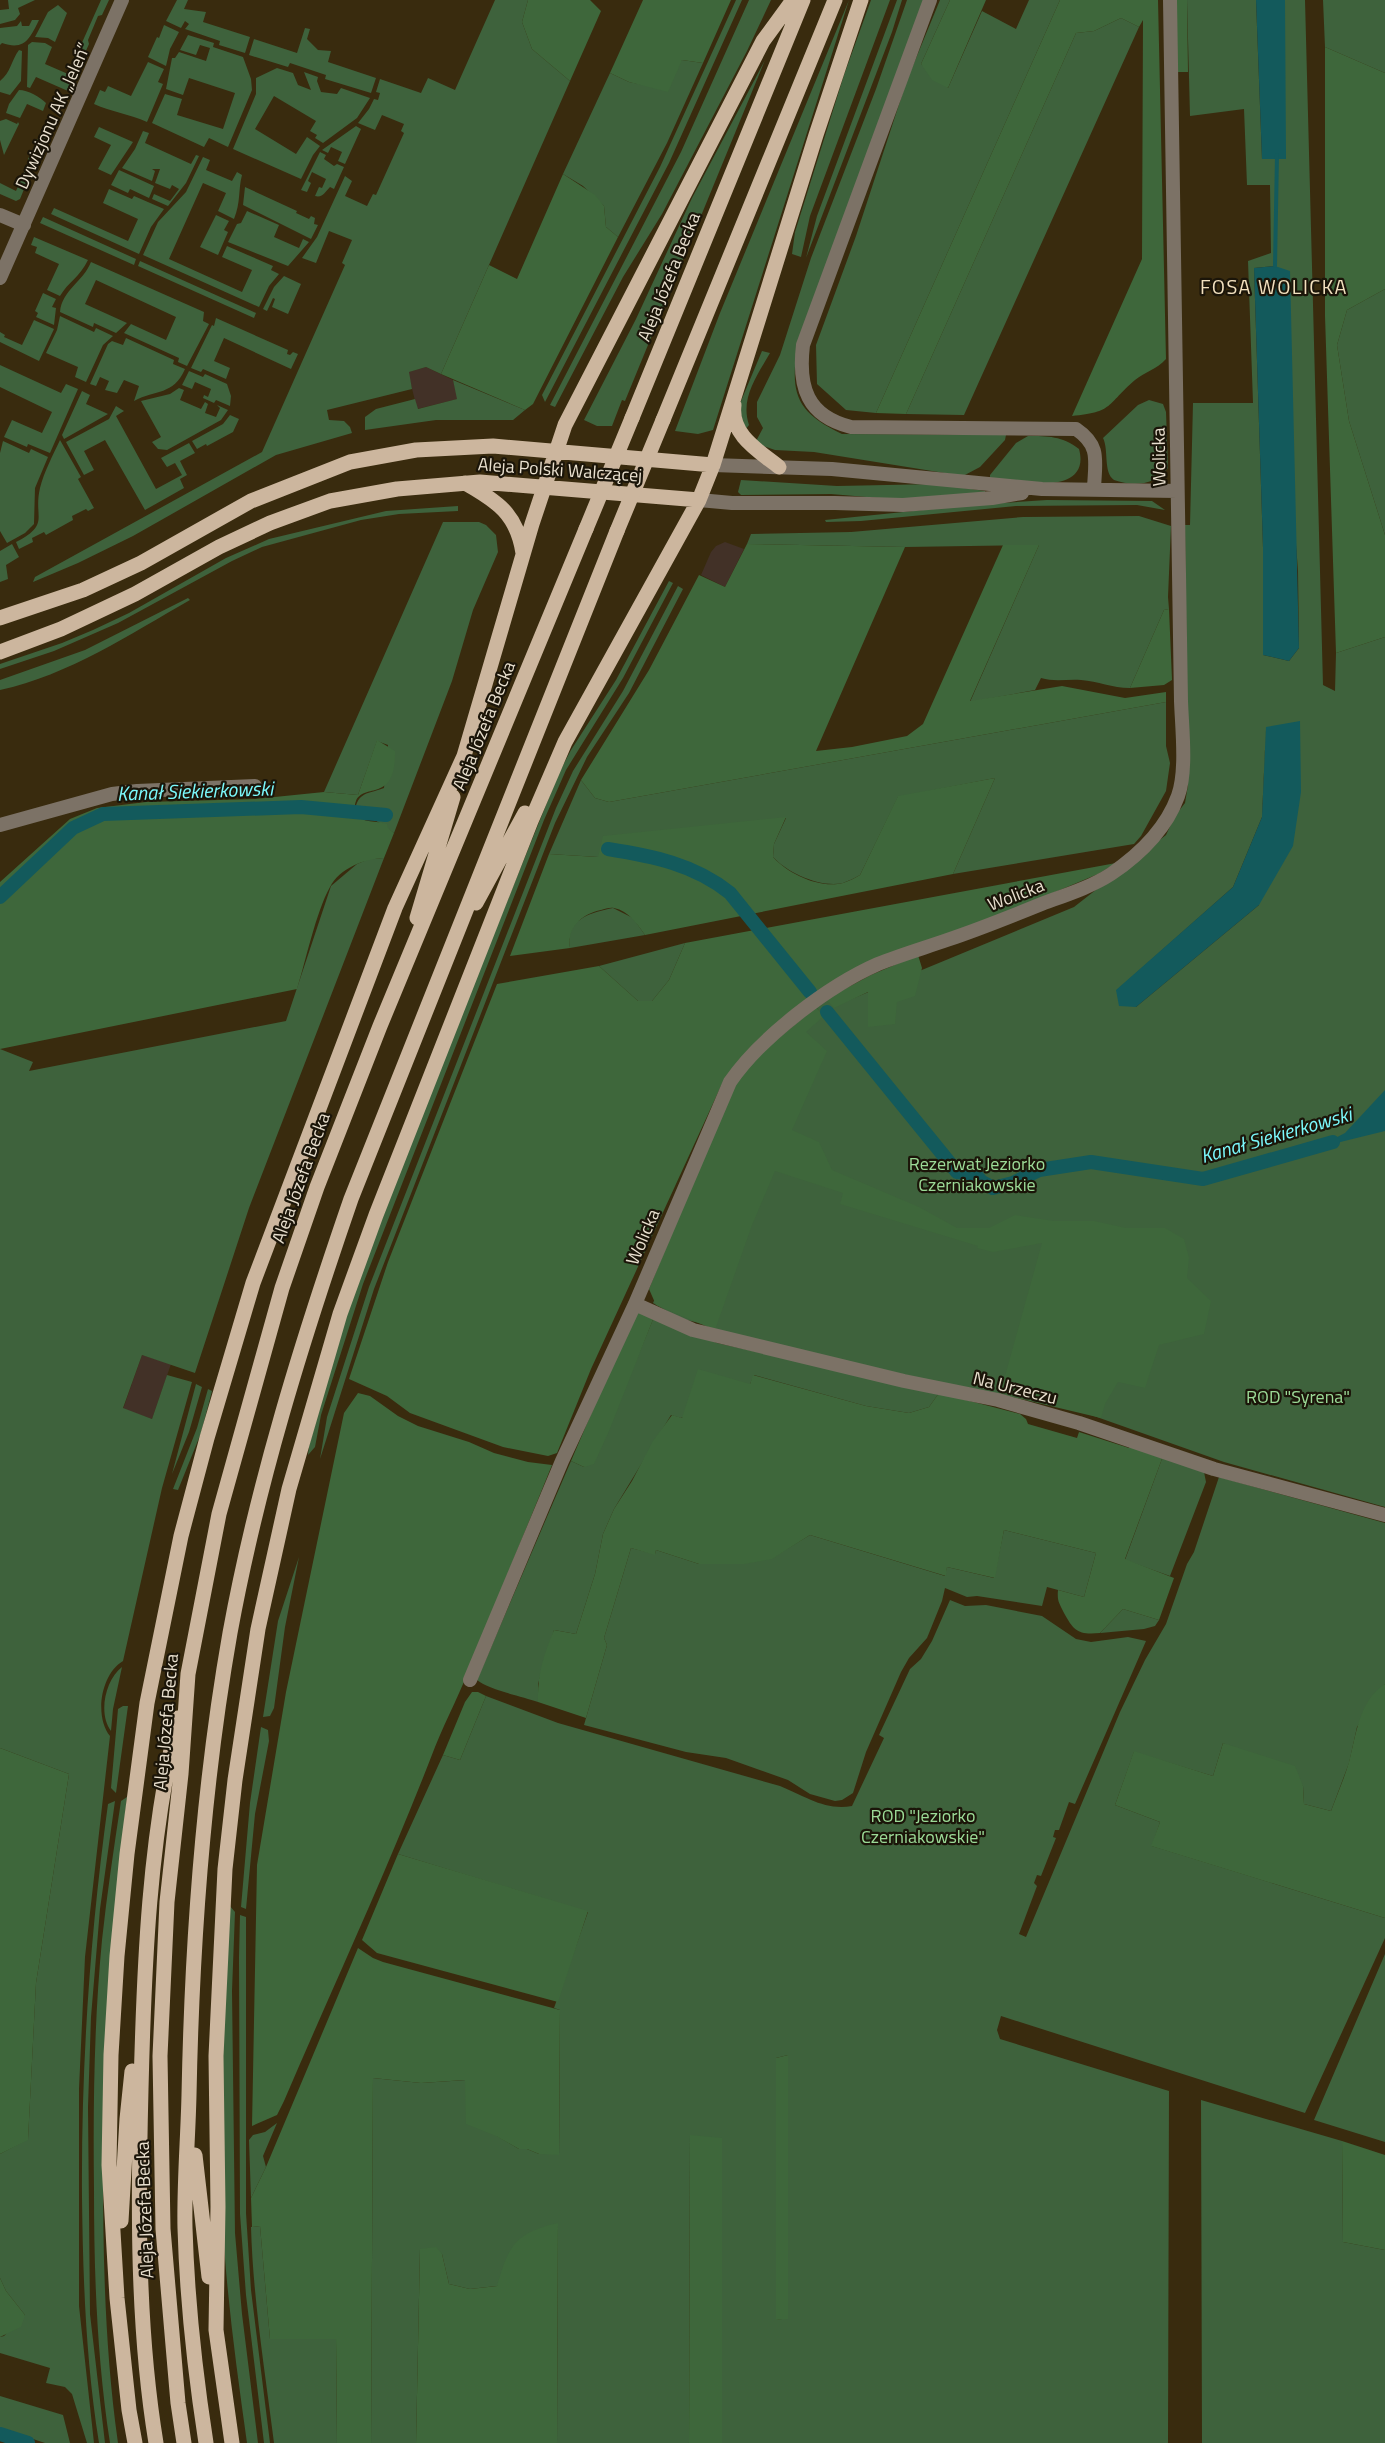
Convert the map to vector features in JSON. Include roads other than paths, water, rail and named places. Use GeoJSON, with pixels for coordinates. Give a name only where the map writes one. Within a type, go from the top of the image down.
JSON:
{"type":"FeatureCollection","features":[{"type":"Feature","properties":{"kind":"main road","name":"Aleja Józefa Becka"},"geometry":{"type":"LineString","coordinates":[[135,2443],[129,2410],[117,2298],[109,2165],[111,2055],[117,1956],[127,1854],[147,1703],[181,1536],[207,1438],[253,1283],[395,908],[464,756],[523,556],[565,425],[763,41],[793,0]]}},
{"type":"Feature","properties":{"kind":"main road","name":"Aleja Józefa Becka"},"geometry":{"type":"LineString","coordinates":[[184,2443],[178,2403],[162,2208],[160,2056],[167,1902],[181,1774],[188,1674],[219,1514],[282,1288],[317,1187],[405,965],[803,0]]}},
{"type":"Feature","properties":{"kind":"main road"},"geometry":{"type":"LineString","coordinates":[[206,2443],[200,2400],[185,2227],[192,1973],[199,1867],[208,1776],[231,1632],[276,1433],[315,1302],[359,1177],[616,531],[835,0]]}},
{"type":"Feature","properties":{"kind":"main road"},"geometry":{"type":"LineString","coordinates":[[448,954],[699,500],[713,465],[861,0]]}},
{"type":"Feature","properties":{"kind":"main road"},"geometry":{"type":"LineString","coordinates":[[737,386],[733,410],[735,424],[748,442],[779,467]]}},
{"type":"Feature","properties":{"kind":"main road","name":"Aleja Polski Walczącej"},"geometry":{"type":"LineString","coordinates":[[0,618],[83,590],[141,563],[251,501],[350,462],[426,449],[493,446],[713,465]]}},
{"type":"Feature","properties":{"kind":"main road","name":"Aleja Polski Walczącej"},"geometry":{"type":"LineString","coordinates":[[0,652],[104,610],[219,547],[270,523],[320,505],[398,489],[480,482],[699,500]]}},
{"type":"Feature","properties":{"kind":"main road"},"geometry":{"type":"LineString","coordinates":[[465,483],[507,512],[517,528],[523,556]]}},
{"type":"Feature","properties":{"kind":"main road"},"geometry":{"type":"LineString","coordinates":[[216,2330],[218,2207],[216,2056],[225,1869],[235,1780],[258,1629],[284,1513],[348,1293],[564,742]]}},
{"type":"Feature","properties":{"kind":"main road"},"geometry":{"type":"LineString","coordinates":[[405,965],[464,756]]}},
{"type":"Feature","properties":{"kind":"main road"},"geometry":{"type":"LineString","coordinates":[[117,2298],[127,2119],[143,2003],[165,1773],[188,1674]]}},
{"type":"Feature","properties":{"kind":"main road"},"geometry":{"type":"LineString","coordinates":[[143,2003],[139,2165],[142,2297],[150,2407],[156,2443]]}},
{"type":"Feature","properties":{"kind":"main road"},"geometry":{"type":"LineString","coordinates":[[189,2092],[202,2227],[232,2443]]}},
{"type":"Feature","properties":{"kind":"street","name":"Dywizjonu AK „Jeleń”"},"geometry":{"type":"LineString","coordinates":[[0,278],[122,0]]}},
{"type":"Feature","properties":{"kind":"street"},"geometry":{"type":"LineString","coordinates":[[930,0],[803,345],[801,364],[803,386],[809,399],[825,416],[851,427],[1076,429],[1088,437],[1095,448],[1094,489]]}},
{"type":"Feature","properties":{"kind":"street","name":"Wolicka"},"geometry":{"type":"LineString","coordinates":[[470,1680],[562,1461],[635,1304],[730,1082],[741,1065],[764,1042],[805,1008],[877,965],[981,928],[1076,891],[1110,875],[1156,835],[1169,816],[1179,794],[1182,769],[1170,0]]}},
{"type":"Feature","properties":{"kind":"street"},"geometry":{"type":"LineString","coordinates":[[0,214],[24,225]]}},
{"type":"Feature","properties":{"kind":"street","name":"Aleja Polski Walczącej"},"geometry":{"type":"LineString","coordinates":[[713,465],[923,477],[1042,489],[1177,492]]}},
{"type":"Feature","properties":{"kind":"street","name":"Aleja Polski Walczącej"},"geometry":{"type":"LineString","coordinates":[[699,500],[732,503],[903,505],[992,498],[1042,489]]}},
{"type":"Feature","properties":{"kind":"street"},"geometry":{"type":"LineString","coordinates":[[0,825],[112,794],[255,786]]}},
{"type":"Feature","properties":{"kind":"street","name":"Na Urzeczu"},"geometry":{"type":"LineString","coordinates":[[635,1304],[693,1330],[904,1381],[998,1400],[1079,1423],[1214,1469],[1385,1515]]}},
{"type":"Feature","properties":{"kind":"water"},"geometry":{"type":"Polygon","coordinates":[[[1256,0],[1285,0],[1286,159],[1262,159],[1256,0]]]}},
{"type":"Feature","properties":{"kind":"water"},"geometry":{"type":"Polygon","coordinates":[[[1275,266],[1290,271],[1299,648],[1289,661],[1263,655],[1263,547],[1254,268],[1275,266]]]}},
{"type":"Feature","properties":{"kind":"water"},"geometry":{"type":"Polygon","coordinates":[[[1300,721],[1301,792],[1293,846],[1259,905],[1136,1007],[1119,1006],[1116,990],[1233,887],[1262,817],[1266,727],[1300,721]]]}},
{"type":"Feature","properties":{"kind":"water"},"geometry":{"type":"Polygon","coordinates":[[[1385,1090],[1385,1131],[1316,1148],[1345,1133],[1385,1090]]]}},
{"type":"Feature","properties":{"kind":"waterway"},"geometry":{"type":"LineString","coordinates":[[1275,266],[1277,155]]}},
{"type":"Feature","properties":{"kind":"waterway","name":"Kanał Siekierkowski"},"geometry":{"type":"LineString","coordinates":[[0,897],[73,828],[103,814],[301,807],[386,815]]}},
{"type":"Feature","properties":{"kind":"waterway","name":"Kanał Siekierkowski"},"geometry":{"type":"LineString","coordinates":[[608,849],[672,863],[716,883],[730,893],[810,992]]}},
{"type":"Feature","properties":{"kind":"waterway","name":"Kanał Siekierkowski"},"geometry":{"type":"LineString","coordinates":[[827,1012],[957,1172],[975,1174],[982,1182],[993,1188],[1013,1183],[1039,1170],[1091,1162],[1203,1179],[1333,1142]]}},
{"type":"Feature","properties":{"kind":"waterway"},"geometry":{"type":"LineString","coordinates":[[0,2434],[28,2443]]}},
{"type":"Feature","properties":{"kind":"district","name":"FOSA WOLICKA"},"geometry":{"type":"Point","coordinates":[1274,287]}},
{"type":"Feature","properties":{"kind":"park label","name":"Rezerwat Jeziorko Czerniakowskie"},"geometry":{"type":"Point","coordinates":[977,1174]}},
{"type":"Feature","properties":{"kind":"park label","name":"ROD \"Syrena\""},"geometry":{"type":"Point","coordinates":[1298,1397]}},
{"type":"Feature","properties":{"kind":"park label","name":"ROD \"Jeziorko Czerniakowskie\""},"geometry":{"type":"Point","coordinates":[923,1826]}}]}
